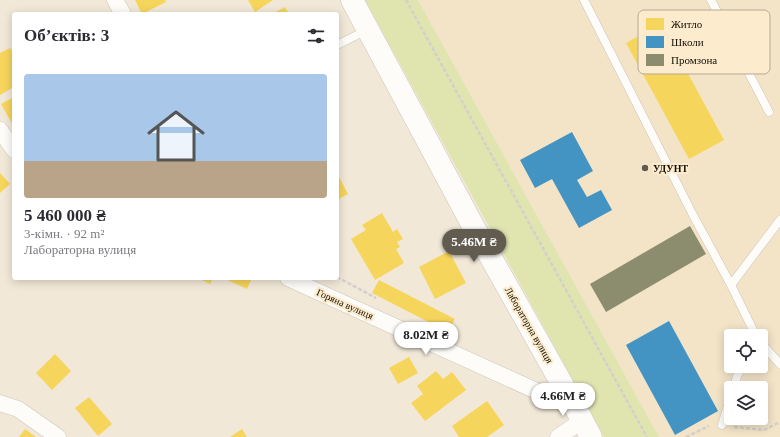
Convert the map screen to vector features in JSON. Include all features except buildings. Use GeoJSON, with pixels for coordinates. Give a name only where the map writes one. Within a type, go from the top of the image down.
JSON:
{"type":"FeatureCollection","features":[{"type":"Feature","properties":{"kind":"main road","name":"Лабораторна вулиця"},"geometry":{"type":"LineString","coordinates":[[352,0],[400,87],[472,224],[583,422]]}},
{"type":"Feature","properties":{"kind":"street"},"geometry":{"type":"LineString","coordinates":[[116,0],[122,12]]}},
{"type":"Feature","properties":{"kind":"street"},"geometry":{"type":"LineString","coordinates":[[0,130],[12,147]]}},
{"type":"Feature","properties":{"kind":"street","name":"Горяна вулиця"},"geometry":{"type":"LineString","coordinates":[[292,280],[583,422]]}},
{"type":"Feature","properties":{"kind":"street"},"geometry":{"type":"LineString","coordinates":[[0,403],[18,409],[58,437]]}},
{"type":"Feature","properties":{"kind":"street"},"geometry":{"type":"LineString","coordinates":[[558,437],[583,422]]}},
{"type":"Feature","properties":{"kind":"lane"},"geometry":{"type":"LineString","coordinates":[[584,0],[753,329]]}},
{"type":"Feature","properties":{"kind":"lane"},"geometry":{"type":"LineString","coordinates":[[711,0],[716,10]]}},
{"type":"Feature","properties":{"kind":"lane"},"geometry":{"type":"LineString","coordinates":[[339,44],[368,29]]}},
{"type":"Feature","properties":{"kind":"lane"},"geometry":{"type":"LineString","coordinates":[[749,74],[769,112]]}},
{"type":"Feature","properties":{"kind":"lane"},"geometry":{"type":"LineString","coordinates":[[731,285],[780,220]]}},
{"type":"Feature","properties":{"kind":"lane"},"geometry":{"type":"LineString","coordinates":[[768,351],[780,364]]}},
{"type":"Feature","properties":{"kind":"lane"},"geometry":{"type":"LineString","coordinates":[[722,425],[724,419]]}},
{"type":"Feature","properties":{"kind":"path"},"geometry":{"type":"LineString","coordinates":[[406,0],[647,437]]}},
{"type":"Feature","properties":{"kind":"shaded area","name":"УДУНТ"},"geometry":{"type":"Polygon","coordinates":[[[418,0],[780,0],[780,437],[659,437],[418,0]]]}},
{"type":"Feature","properties":{"kind":"green space"},"geometry":{"type":"Polygon","coordinates":[[[365,0],[418,0],[659,437],[604,437],[365,0]]]}},
{"type":"Feature","properties":{"kind":"place","name":"УДУНТ"},"geometry":{"type":"Point","coordinates":[645,168]}}]}
